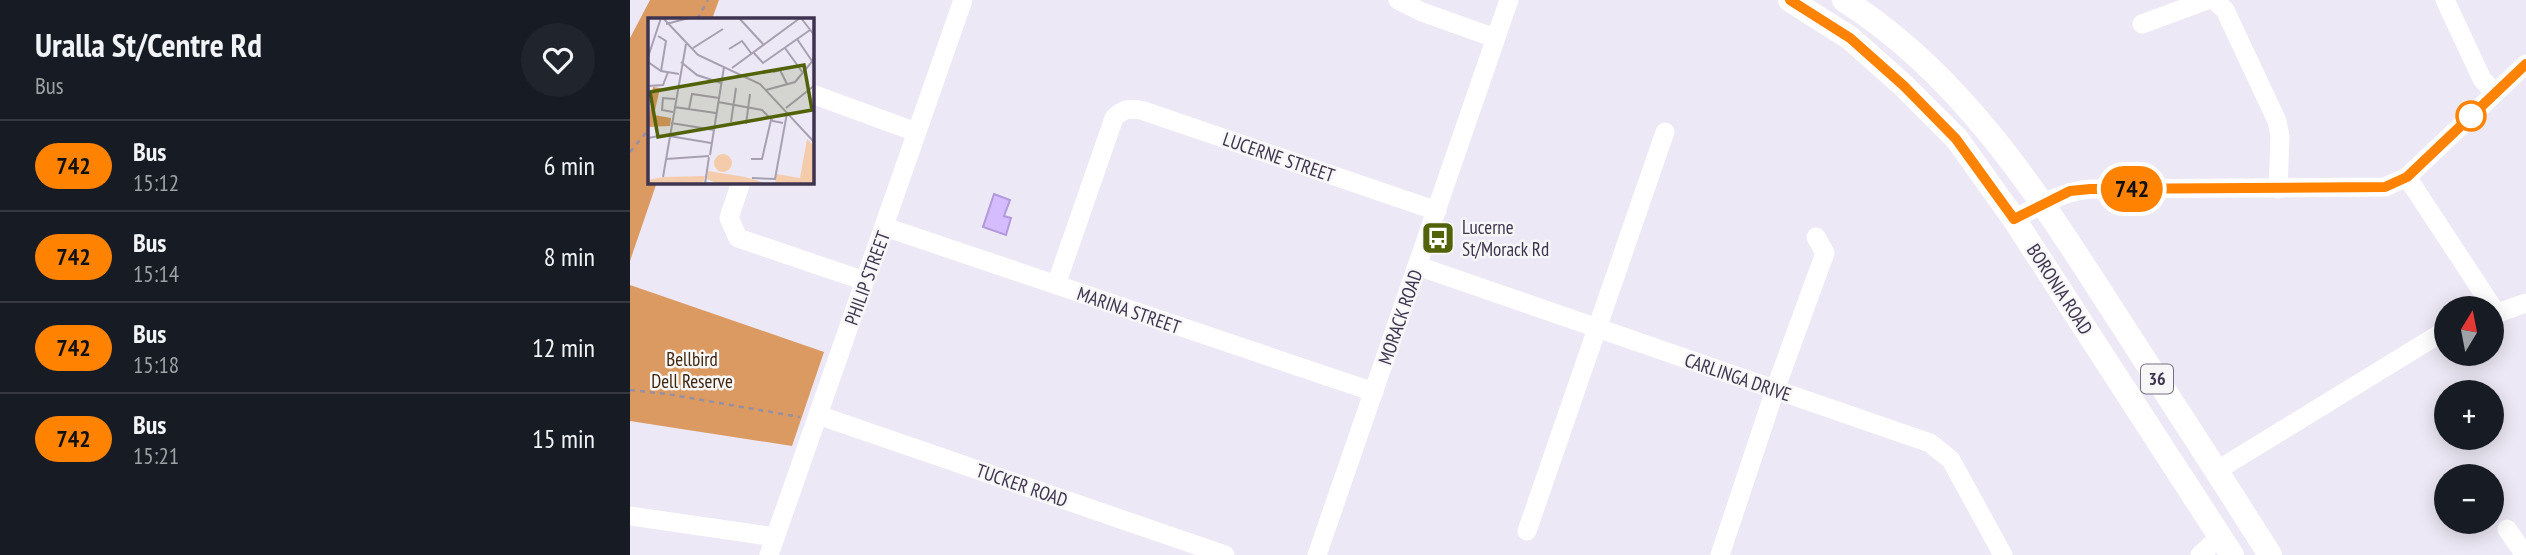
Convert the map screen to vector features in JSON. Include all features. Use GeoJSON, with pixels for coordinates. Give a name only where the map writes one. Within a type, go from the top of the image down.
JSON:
{"type":"FeatureCollection","features":[{"type":"Feature","properties":{"kind":"main road","name":"BORONIA ROAD"},"geometry":{"type":"LineString","coordinates":[[1790,0],[1850,38],[1904,86],[1956,139],[2014,219],[2226,546]]}},
{"type":"Feature","properties":{"kind":"main road","name":"BORONIA ROAD"},"geometry":{"type":"LineString","coordinates":[[1844,0],[1920,59],[1973,111],[2043,203],[2270,555]]}},
{"type":"Feature","properties":{"kind":"street","name":"PHILIP STREET"},"geometry":{"type":"LineString","coordinates":[[772,546],[963,0]]}},
{"type":"Feature","properties":{"kind":"street"},"geometry":{"type":"LineString","coordinates":[[1398,0],[1422,12],[1495,38]]}},
{"type":"Feature","properties":{"kind":"street","name":"MORACK ROAD"},"geometry":{"type":"LineString","coordinates":[[1317,555],[1509,0]]}},
{"type":"Feature","properties":{"kind":"street"},"geometry":{"type":"LineString","coordinates":[[2142,24],[2207,0]]}},
{"type":"Feature","properties":{"kind":"street"},"geometry":{"type":"LineString","coordinates":[[2214,0],[2225,10],[2277,121],[2280,136],[2278,189]]}},
{"type":"Feature","properties":{"kind":"street"},"geometry":{"type":"LineString","coordinates":[[2445,0],[2482,79],[2495,93]]}},
{"type":"Feature","properties":{"kind":"street"},"geometry":{"type":"LineString","coordinates":[[2014,219],[2070,191],[2090,189],[2385,187],[2407,177],[2526,64]]}},
{"type":"Feature","properties":{"kind":"street"},"geometry":{"type":"LineString","coordinates":[[814,95],[916,132]]}},
{"type":"Feature","properties":{"kind":"street","name":"LUCERNE STREET"},"geometry":{"type":"LineString","coordinates":[[1056,285],[1114,118],[1129,108],[1437,211]]}},
{"type":"Feature","properties":{"kind":"street"},"geometry":{"type":"LineString","coordinates":[[1527,531],[1665,132]]}},
{"type":"Feature","properties":{"kind":"street"},"geometry":{"type":"LineString","coordinates":[[2407,177],[2483,296]]}},
{"type":"Feature","properties":{"kind":"street"},"geometry":{"type":"LineString","coordinates":[[740,184],[729,218],[738,238],[865,281]]}},
{"type":"Feature","properties":{"kind":"street","name":"MARINA STREET"},"geometry":{"type":"LineString","coordinates":[[885,227],[1374,392]]}},
{"type":"Feature","properties":{"kind":"street"},"geometry":{"type":"LineString","coordinates":[[1720,555],[1825,253],[1816,237]]}},
{"type":"Feature","properties":{"kind":"street","name":"CARLINGA DRIVE"},"geometry":{"type":"LineString","coordinates":[[1418,266],[1930,443],[1951,460],[2003,555]]}},
{"type":"Feature","properties":{"kind":"street"},"geometry":{"type":"LineString","coordinates":[[2504,311],[2526,303]]}},
{"type":"Feature","properties":{"kind":"street"},"geometry":{"type":"LineString","coordinates":[[2216,471],[2434,337]]}},
{"type":"Feature","properties":{"kind":"street","name":"TUCKER ROAD"},"geometry":{"type":"LineString","coordinates":[[817,418],[1225,555]]}},
{"type":"Feature","properties":{"kind":"street"},"geometry":{"type":"LineString","coordinates":[[630,516],[772,546]]}},
{"type":"Feature","properties":{"kind":"street"},"geometry":{"type":"LineString","coordinates":[[2507,529],[2525,555]]}},
{"type":"Feature","properties":{"kind":"street"},"geometry":{"type":"LineString","coordinates":[[2200,555],[2226,546]]}},
{"type":"Feature","properties":{"kind":"path"},"geometry":{"type":"LineString","coordinates":[[698,18],[708,0]]}},
{"type":"Feature","properties":{"kind":"path"},"geometry":{"type":"LineString","coordinates":[[630,152],[648,130]]}},
{"type":"Feature","properties":{"kind":"path"},"geometry":{"type":"LineString","coordinates":[[630,390],[817,418]]}},
{"type":"Feature","properties":{"kind":"green space"},"geometry":{"type":"Polygon","coordinates":[[[650,0],[719,0],[712,18],[648,18],[648,184],[656,184],[630,261],[630,38],[650,0]]]}},
{"type":"Feature","properties":{"kind":"green space","name":"Bellbird Dell Reserve"},"geometry":{"type":"Polygon","coordinates":[[[630,285],[824,352],[792,446],[630,421],[630,285]]]}},
{"type":"Feature","properties":{"kind":"building"},"geometry":{"type":"Polygon","coordinates":[[[994,194],[1010,200],[1004,216],[1011,218],[1006,235],[983,227],[994,194]]]}},
{"type":"Feature","properties":{"kind":"bus line","name":"742"},"geometry":{"type":"LineString","coordinates":[[1790,0],[1850,38],[1904,86],[1956,139],[2014,219],[2070,191],[2090,189],[2385,187],[2407,177],[2526,64]]}},
{"type":"Feature","properties":{"kind":"place","name":"Lucerne St/Morack Rd"},"geometry":{"type":"Point","coordinates":[1438,238]}}]}
